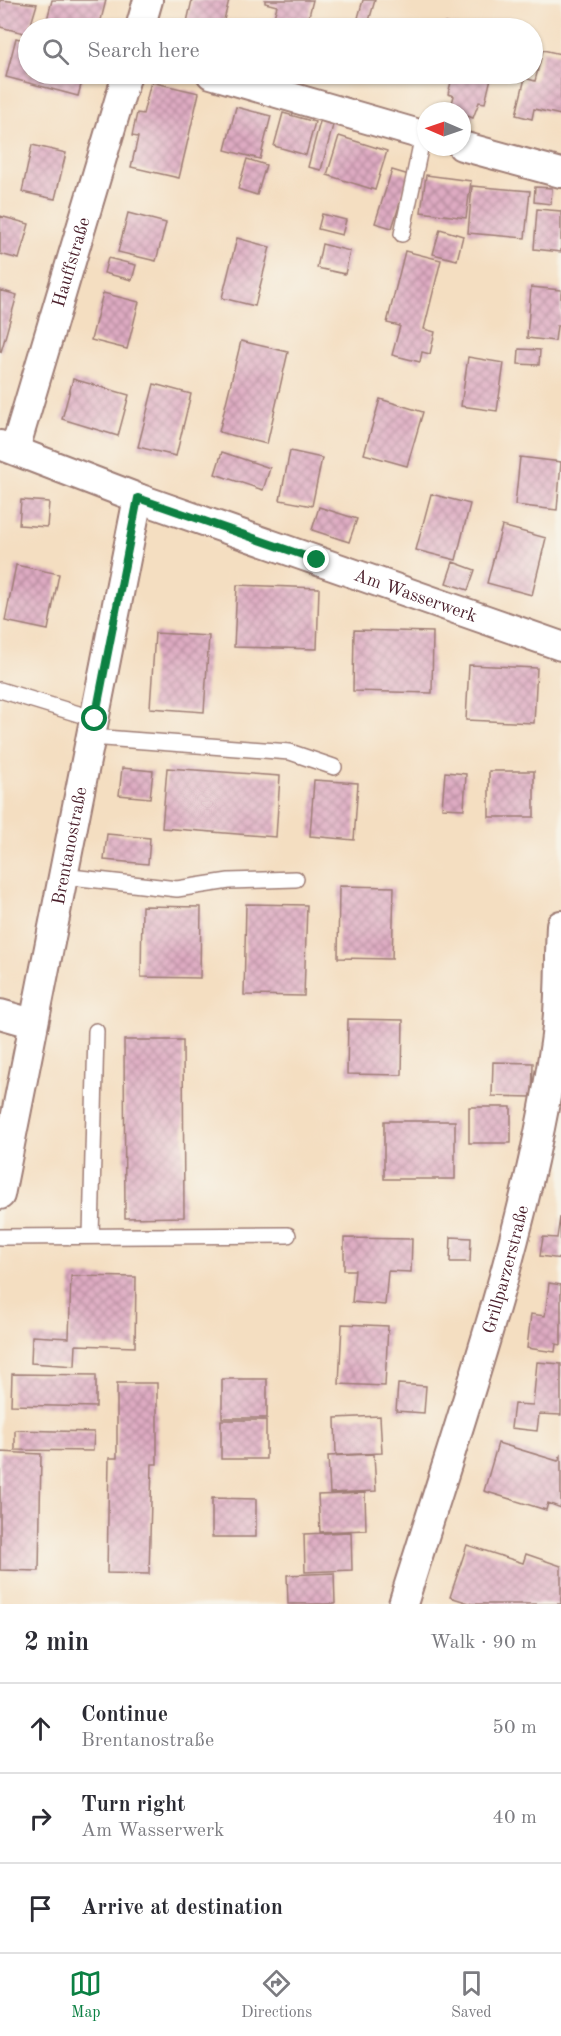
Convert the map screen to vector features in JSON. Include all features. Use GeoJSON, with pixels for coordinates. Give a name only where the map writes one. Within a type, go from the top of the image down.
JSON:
{"type":"FeatureCollection","features":[{"type":"Feature","properties":{"kind":"street"},"geometry":{"type":"LineString","coordinates":[[143,18],[148,0]]}},
{"type":"Feature","properties":{"kind":"street","name":"Hauffstraße"},"geometry":{"type":"LineString","coordinates":[[7,447],[124,84]]}},
{"type":"Feature","properties":{"kind":"street"},"geometry":{"type":"LineString","coordinates":[[246,84],[417,133]]}},
{"type":"Feature","properties":{"kind":"street"},"geometry":{"type":"LineString","coordinates":[[471,148],[561,173]]}},
{"type":"Feature","properties":{"kind":"street","name":"Am Wasserwerk"},"geometry":{"type":"LineString","coordinates":[[7,447],[138,498],[561,646]]}},
{"type":"Feature","properties":{"kind":"street","name":"Brentanostraße"},"geometry":{"type":"LineString","coordinates":[[0,1195],[32,1023],[138,498]]}},
{"type":"Feature","properties":{"kind":"street","name":"Grillparzerstraße"},"geometry":{"type":"LineString","coordinates":[[403,1604],[477,1366],[530,1178],[556,1041],[561,925]]}},
{"type":"Feature","properties":{"kind":"street"},"geometry":{"type":"LineString","coordinates":[[0,1014],[32,1023]]}},
{"type":"Feature","properties":{"kind":"lane"},"geometry":{"type":"LineString","coordinates":[[402,234],[420,156]]}},
{"type":"Feature","properties":{"kind":"lane"},"geometry":{"type":"LineString","coordinates":[[0,690],[93,728],[290,752],[334,767]]}},
{"type":"Feature","properties":{"kind":"lane"},"geometry":{"type":"LineString","coordinates":[[62,876],[177,889],[229,881],[296,879]]}},
{"type":"Feature","properties":{"kind":"lane"},"geometry":{"type":"LineString","coordinates":[[91,1236],[96,1031]]}},
{"type":"Feature","properties":{"kind":"lane"},"geometry":{"type":"LineString","coordinates":[[0,1237],[288,1235]]}},
{"type":"Feature","properties":{"kind":"building"},"geometry":{"type":"Polygon","coordinates":[[[0,0],[37,4],[33,18],[18,18],[18,32],[0,27],[0,0]]]}},
{"type":"Feature","properties":{"kind":"building"},"geometry":{"type":"Polygon","coordinates":[[[52,0],[106,0],[102,18],[48,18],[52,0]]]}},
{"type":"Feature","properties":{"kind":"building"},"geometry":{"type":"Polygon","coordinates":[[[192,0],[229,0],[224,18],[188,18],[192,0]]]}},
{"type":"Feature","properties":{"kind":"building"},"geometry":{"type":"Polygon","coordinates":[[[265,0],[313,0],[308,18],[274,18],[277,6],[265,3],[265,0]]]}},
{"type":"Feature","properties":{"kind":"building"},"geometry":{"type":"Polygon","coordinates":[[[363,0],[375,0],[370,18],[358,18],[363,0]]]}},
{"type":"Feature","properties":{"kind":"building"},"geometry":{"type":"Polygon","coordinates":[[[16,38],[18,38],[18,80],[6,77],[16,38]]]}},
{"type":"Feature","properties":{"kind":"building"},"geometry":{"type":"Polygon","coordinates":[[[543,50],[561,54],[561,115],[534,109],[532,119],[516,115],[524,84],[543,84],[543,50]]]}},
{"type":"Feature","properties":{"kind":"building"},"geometry":{"type":"Polygon","coordinates":[[[33,84],[81,84],[78,96],[33,84]]]}},
{"type":"Feature","properties":{"kind":"building"},"geometry":{"type":"Polygon","coordinates":[[[150,84],[199,93],[179,178],[131,167],[138,137],[132,136],[137,113],[143,114],[150,84]]]}},
{"type":"Feature","properties":{"kind":"building"},"geometry":{"type":"Polygon","coordinates":[[[450,84],[490,84],[485,103],[479,102],[473,118],[471,117],[471,102],[452,102],[454,96],[448,94],[450,84]]]}},
{"type":"Feature","properties":{"kind":"building"},"geometry":{"type":"Polygon","coordinates":[[[236,107],[271,116],[260,159],[225,150],[236,107]]]}},
{"type":"Feature","properties":{"kind":"building"},"geometry":{"type":"Polygon","coordinates":[[[283,113],[315,122],[306,155],[274,146],[283,113]]]}},
{"type":"Feature","properties":{"kind":"building"},"geometry":{"type":"Polygon","coordinates":[[[322,114],[335,118],[321,170],[308,167],[322,114]]]}},
{"type":"Feature","properties":{"kind":"building"},"geometry":{"type":"Polygon","coordinates":[[[339,136],[387,151],[375,190],[327,175],[339,136]]]}},
{"type":"Feature","properties":{"kind":"building"},"geometry":{"type":"Polygon","coordinates":[[[32,145],[66,153],[55,199],[22,192],[32,145]]]}},
{"type":"Feature","properties":{"kind":"building"},"geometry":{"type":"Polygon","coordinates":[[[247,159],[266,165],[257,195],[238,189],[247,159]]]}},
{"type":"Feature","properties":{"kind":"building"},"geometry":{"type":"Polygon","coordinates":[[[392,170],[409,175],[392,228],[375,223],[392,170]]]}},
{"type":"Feature","properties":{"kind":"building"},"geometry":{"type":"Polygon","coordinates":[[[426,175],[471,181],[466,218],[421,212],[426,175]]]}},
{"type":"Feature","properties":{"kind":"building"},"geometry":{"type":"Polygon","coordinates":[[[472,186],[530,191],[525,238],[468,233],[472,186]]]}},
{"type":"Feature","properties":{"kind":"building"},"geometry":{"type":"Polygon","coordinates":[[[535,187],[552,188],[551,204],[534,202],[535,187]]]}},
{"type":"Feature","properties":{"kind":"building"},"geometry":{"type":"Polygon","coordinates":[[[537,209],[561,211],[561,252],[534,249],[537,209]]]}},
{"type":"Feature","properties":{"kind":"building"},"geometry":{"type":"Polygon","coordinates":[[[128,213],[166,223],[156,261],[118,252],[128,213]]]}},
{"type":"Feature","properties":{"kind":"building"},"geometry":{"type":"Polygon","coordinates":[[[322,214],[346,220],[342,235],[318,229],[322,214]]]}},
{"type":"Feature","properties":{"kind":"building"},"geometry":{"type":"Polygon","coordinates":[[[0,216],[29,224],[19,259],[0,254],[0,216]]]}},
{"type":"Feature","properties":{"kind":"building"},"geometry":{"type":"Polygon","coordinates":[[[440,229],[463,236],[457,260],[433,254],[440,229]]]}},
{"type":"Feature","properties":{"kind":"building"},"geometry":{"type":"Polygon","coordinates":[[[237,238],[270,247],[255,306],[222,298],[237,238]]]}},
{"type":"Feature","properties":{"kind":"building"},"geometry":{"type":"Polygon","coordinates":[[[322,244],[350,251],[345,274],[317,268],[322,244]]]}},
{"type":"Feature","properties":{"kind":"building"},"geometry":{"type":"Polygon","coordinates":[[[405,251],[441,260],[424,329],[435,332],[430,354],[422,352],[420,362],[392,355],[400,326],[387,323],[405,251]]]}},
{"type":"Feature","properties":{"kind":"building"},"geometry":{"type":"Polygon","coordinates":[[[108,258],[136,265],[132,280],[104,273],[108,258]]]}},
{"type":"Feature","properties":{"kind":"building"},"geometry":{"type":"Polygon","coordinates":[[[531,287],[561,290],[561,326],[557,326],[555,341],[527,338],[531,287]]]}},
{"type":"Feature","properties":{"kind":"building"},"geometry":{"type":"Polygon","coordinates":[[[0,290],[17,295],[1,352],[0,351],[0,290]]]}},
{"type":"Feature","properties":{"kind":"building"},"geometry":{"type":"Polygon","coordinates":[[[103,293],[139,302],[127,349],[91,340],[103,293]]]}},
{"type":"Feature","properties":{"kind":"building"},"geometry":{"type":"Polygon","coordinates":[[[241,341],[288,352],[267,444],[219,432],[241,341]]]}},
{"type":"Feature","properties":{"kind":"building"},"geometry":{"type":"Polygon","coordinates":[[[519,349],[540,350],[539,365],[518,364],[519,349]]]}},
{"type":"Feature","properties":{"kind":"building"},"geometry":{"type":"Polygon","coordinates":[[[468,357],[504,363],[497,411],[461,406],[468,357]]]}},
{"type":"Feature","properties":{"kind":"building"},"geometry":{"type":"Polygon","coordinates":[[[73,379],[129,395],[118,436],[62,419],[73,379]]]}},
{"type":"Feature","properties":{"kind":"building"},"geometry":{"type":"Polygon","coordinates":[[[154,384],[191,394],[176,456],[138,447],[154,384]]]}},
{"type":"Feature","properties":{"kind":"building"},"geometry":{"type":"Polygon","coordinates":[[[380,399],[423,412],[407,466],[364,454],[380,399]]]}},
{"type":"Feature","properties":{"kind":"building"},"geometry":{"type":"Polygon","coordinates":[[[290,451],[322,458],[312,506],[280,500],[290,451]]]}},
{"type":"Feature","properties":{"kind":"building"},"geometry":{"type":"Polygon","coordinates":[[[222,452],[270,468],[263,490],[215,474],[222,452]]]}},
{"type":"Feature","properties":{"kind":"building"},"geometry":{"type":"Polygon","coordinates":[[[520,457],[561,462],[557,510],[515,505],[520,457]]]}},
{"type":"Feature","properties":{"kind":"building"},"geometry":{"type":"Polygon","coordinates":[[[431,494],[470,504],[456,560],[416,550],[431,494]]]}},
{"type":"Feature","properties":{"kind":"building"},"geometry":{"type":"Polygon","coordinates":[[[21,500],[49,502],[47,527],[19,525],[21,500]]]}},
{"type":"Feature","properties":{"kind":"building"},"geometry":{"type":"Polygon","coordinates":[[[319,507],[357,519],[349,542],[312,530],[319,507]]]}},
{"type":"Feature","properties":{"kind":"building"},"geometry":{"type":"Polygon","coordinates":[[[502,526],[546,538],[532,595],[487,583],[502,526]]]}},
{"type":"Feature","properties":{"kind":"building"},"geometry":{"type":"Polygon","coordinates":[[[453,562],[475,570],[468,590],[446,583],[453,562]]]}},
{"type":"Feature","properties":{"kind":"building"},"geometry":{"type":"Polygon","coordinates":[[[16,565],[59,574],[48,630],[5,621],[16,565]]]}},
{"type":"Feature","properties":{"kind":"building"},"geometry":{"type":"Polygon","coordinates":[[[237,585],[319,588],[317,649],[234,647],[237,585]]]}},
{"type":"Feature","properties":{"kind":"building"},"geometry":{"type":"Polygon","coordinates":[[[354,630],[433,632],[432,693],[353,691],[354,630]]]}},
{"type":"Feature","properties":{"kind":"building"},"geometry":{"type":"Polygon","coordinates":[[[155,633],[209,636],[204,712],[150,708],[155,633]]]}},
{"type":"Feature","properties":{"kind":"building"},"geometry":{"type":"Polygon","coordinates":[[[469,665],[537,668],[534,723],[466,720],[469,665]]]}},
{"type":"Feature","properties":{"kind":"building"},"geometry":{"type":"Polygon","coordinates":[[[122,768],[153,771],[150,798],[119,795],[122,768]]]}},
{"type":"Feature","properties":{"kind":"building"},"geometry":{"type":"Polygon","coordinates":[[[167,768],[280,776],[276,837],[162,828],[167,768]]]}},
{"type":"Feature","properties":{"kind":"building"},"geometry":{"type":"Polygon","coordinates":[[[489,771],[534,771],[534,817],[489,817],[489,771]]]}},
{"type":"Feature","properties":{"kind":"building"},"geometry":{"type":"Polygon","coordinates":[[[445,772],[466,774],[464,809],[442,808],[445,772]]]}},
{"type":"Feature","properties":{"kind":"building"},"geometry":{"type":"Polygon","coordinates":[[[314,780],[358,783],[354,840],[310,836],[314,780]]]}},
{"type":"Feature","properties":{"kind":"building"},"geometry":{"type":"Polygon","coordinates":[[[107,834],[150,838],[148,864],[104,860],[107,834]]]}},
{"type":"Feature","properties":{"kind":"building"},"geometry":{"type":"Polygon","coordinates":[[[339,886],[394,887],[392,959],[338,958],[339,886]]]}},
{"type":"Feature","properties":{"kind":"building"},"geometry":{"type":"Polygon","coordinates":[[[246,904],[307,905],[304,996],[244,995],[246,904]]]}},
{"type":"Feature","properties":{"kind":"building"},"geometry":{"type":"Polygon","coordinates":[[[142,906],[201,907],[200,978],[141,977],[142,906]]]}},
{"type":"Feature","properties":{"kind":"building"},"geometry":{"type":"Polygon","coordinates":[[[348,1019],[403,1020],[402,1075],[347,1074],[348,1019]]]}},
{"type":"Feature","properties":{"kind":"building"},"geometry":{"type":"Polygon","coordinates":[[[124,1040],[183,1040],[184,1217],[125,1218],[124,1040]]]}},
{"type":"Feature","properties":{"kind":"building"},"geometry":{"type":"Polygon","coordinates":[[[493,1062],[533,1063],[532,1097],[492,1096],[493,1062]]]}},
{"type":"Feature","properties":{"kind":"building"},"geometry":{"type":"Polygon","coordinates":[[[469,1107],[511,1107],[511,1143],[469,1143],[469,1107]]]}},
{"type":"Feature","properties":{"kind":"building"},"geometry":{"type":"Polygon","coordinates":[[[384,1121],[455,1121],[455,1179],[384,1179],[384,1121]]]}},
{"type":"Feature","properties":{"kind":"building"},"geometry":{"type":"Polygon","coordinates":[[[560,1217],[561,1259],[540,1256],[543,1237],[557,1238],[560,1217]]]}},
{"type":"Feature","properties":{"kind":"building"},"geometry":{"type":"Polygon","coordinates":[[[451,1237],[471,1238],[470,1262],[450,1262],[451,1237]]]}},
{"type":"Feature","properties":{"kind":"building"},"geometry":{"type":"Polygon","coordinates":[[[344,1238],[412,1239],[411,1272],[388,1271],[385,1305],[352,1302],[355,1270],[344,1270],[344,1238]]]}},
{"type":"Feature","properties":{"kind":"building"},"geometry":{"type":"Polygon","coordinates":[[[71,1276],[136,1277],[135,1347],[76,1345],[75,1366],[31,1363],[32,1336],[69,1338],[71,1276]]]}},
{"type":"Feature","properties":{"kind":"building"},"geometry":{"type":"Polygon","coordinates":[[[549,1283],[561,1285],[561,1345],[556,1344],[555,1352],[527,1348],[531,1314],[545,1316],[549,1283]]]}},
{"type":"Feature","properties":{"kind":"building"},"geometry":{"type":"Polygon","coordinates":[[[342,1324],[388,1326],[385,1386],[339,1384],[342,1324]]]}},
{"type":"Feature","properties":{"kind":"building"},"geometry":{"type":"Polygon","coordinates":[[[537,1362],[561,1364],[561,1415],[539,1414],[537,1431],[511,1428],[514,1404],[533,1405],[537,1362]]]}},
{"type":"Feature","properties":{"kind":"building"},"geometry":{"type":"Polygon","coordinates":[[[12,1374],[96,1375],[96,1407],[11,1405],[12,1374]]]}},
{"type":"Feature","properties":{"kind":"building"},"geometry":{"type":"Polygon","coordinates":[[[222,1379],[267,1379],[267,1418],[222,1418],[222,1379]]]}},
{"type":"Feature","properties":{"kind":"building"},"geometry":{"type":"Polygon","coordinates":[[[117,1383],[157,1383],[157,1464],[152,1464],[149,1574],[107,1573],[109,1458],[117,1458],[117,1383]]]}},
{"type":"Feature","properties":{"kind":"building"},"geometry":{"type":"Polygon","coordinates":[[[398,1384],[426,1386],[424,1413],[396,1411],[398,1384]]]}},
{"type":"Feature","properties":{"kind":"building"},"geometry":{"type":"Polygon","coordinates":[[[380,1416],[382,1453],[336,1455],[335,1418],[380,1416]]]}},
{"type":"Feature","properties":{"kind":"building"},"geometry":{"type":"Polygon","coordinates":[[[221,1420],[266,1420],[266,1459],[221,1459],[221,1420]]]}},
{"type":"Feature","properties":{"kind":"building"},"geometry":{"type":"Polygon","coordinates":[[[15,1430],[94,1432],[93,1451],[15,1450],[15,1430]]]}},
{"type":"Feature","properties":{"kind":"building"},"geometry":{"type":"Polygon","coordinates":[[[498,1443],[558,1461],[561,1454],[561,1508],[548,1503],[546,1510],[484,1491],[498,1443]]]}},
{"type":"Feature","properties":{"kind":"building"},"geometry":{"type":"Polygon","coordinates":[[[0,1452],[41,1454],[39,1571],[0,1570],[0,1452]]]}},
{"type":"Feature","properties":{"kind":"building"},"geometry":{"type":"Polygon","coordinates":[[[374,1454],[376,1491],[330,1493],[328,1456],[374,1454]]]}},
{"type":"Feature","properties":{"kind":"building"},"geometry":{"type":"Polygon","coordinates":[[[365,1493],[366,1530],[320,1532],[318,1495],[365,1493]]]}},
{"type":"Feature","properties":{"kind":"building"},"geometry":{"type":"Polygon","coordinates":[[[212,1498],[256,1499],[256,1537],[212,1537],[212,1498]]]}},
{"type":"Feature","properties":{"kind":"building"},"geometry":{"type":"Polygon","coordinates":[[[351,1532],[352,1570],[305,1572],[304,1534],[351,1532]]]}},
{"type":"Feature","properties":{"kind":"building"},"geometry":{"type":"Polygon","coordinates":[[[467,1545],[523,1563],[526,1554],[561,1566],[561,1604],[472,1604],[450,1597],[467,1545]]]}},
{"type":"Feature","properties":{"kind":"building"},"geometry":{"type":"Polygon","coordinates":[[[334,1573],[335,1604],[288,1604],[287,1575],[334,1573]]]}},
{"type":"Feature","properties":{"kind":"route"},"geometry":{"type":"LineString","coordinates":[[95,719],[138,498],[317,560]]}}]}
